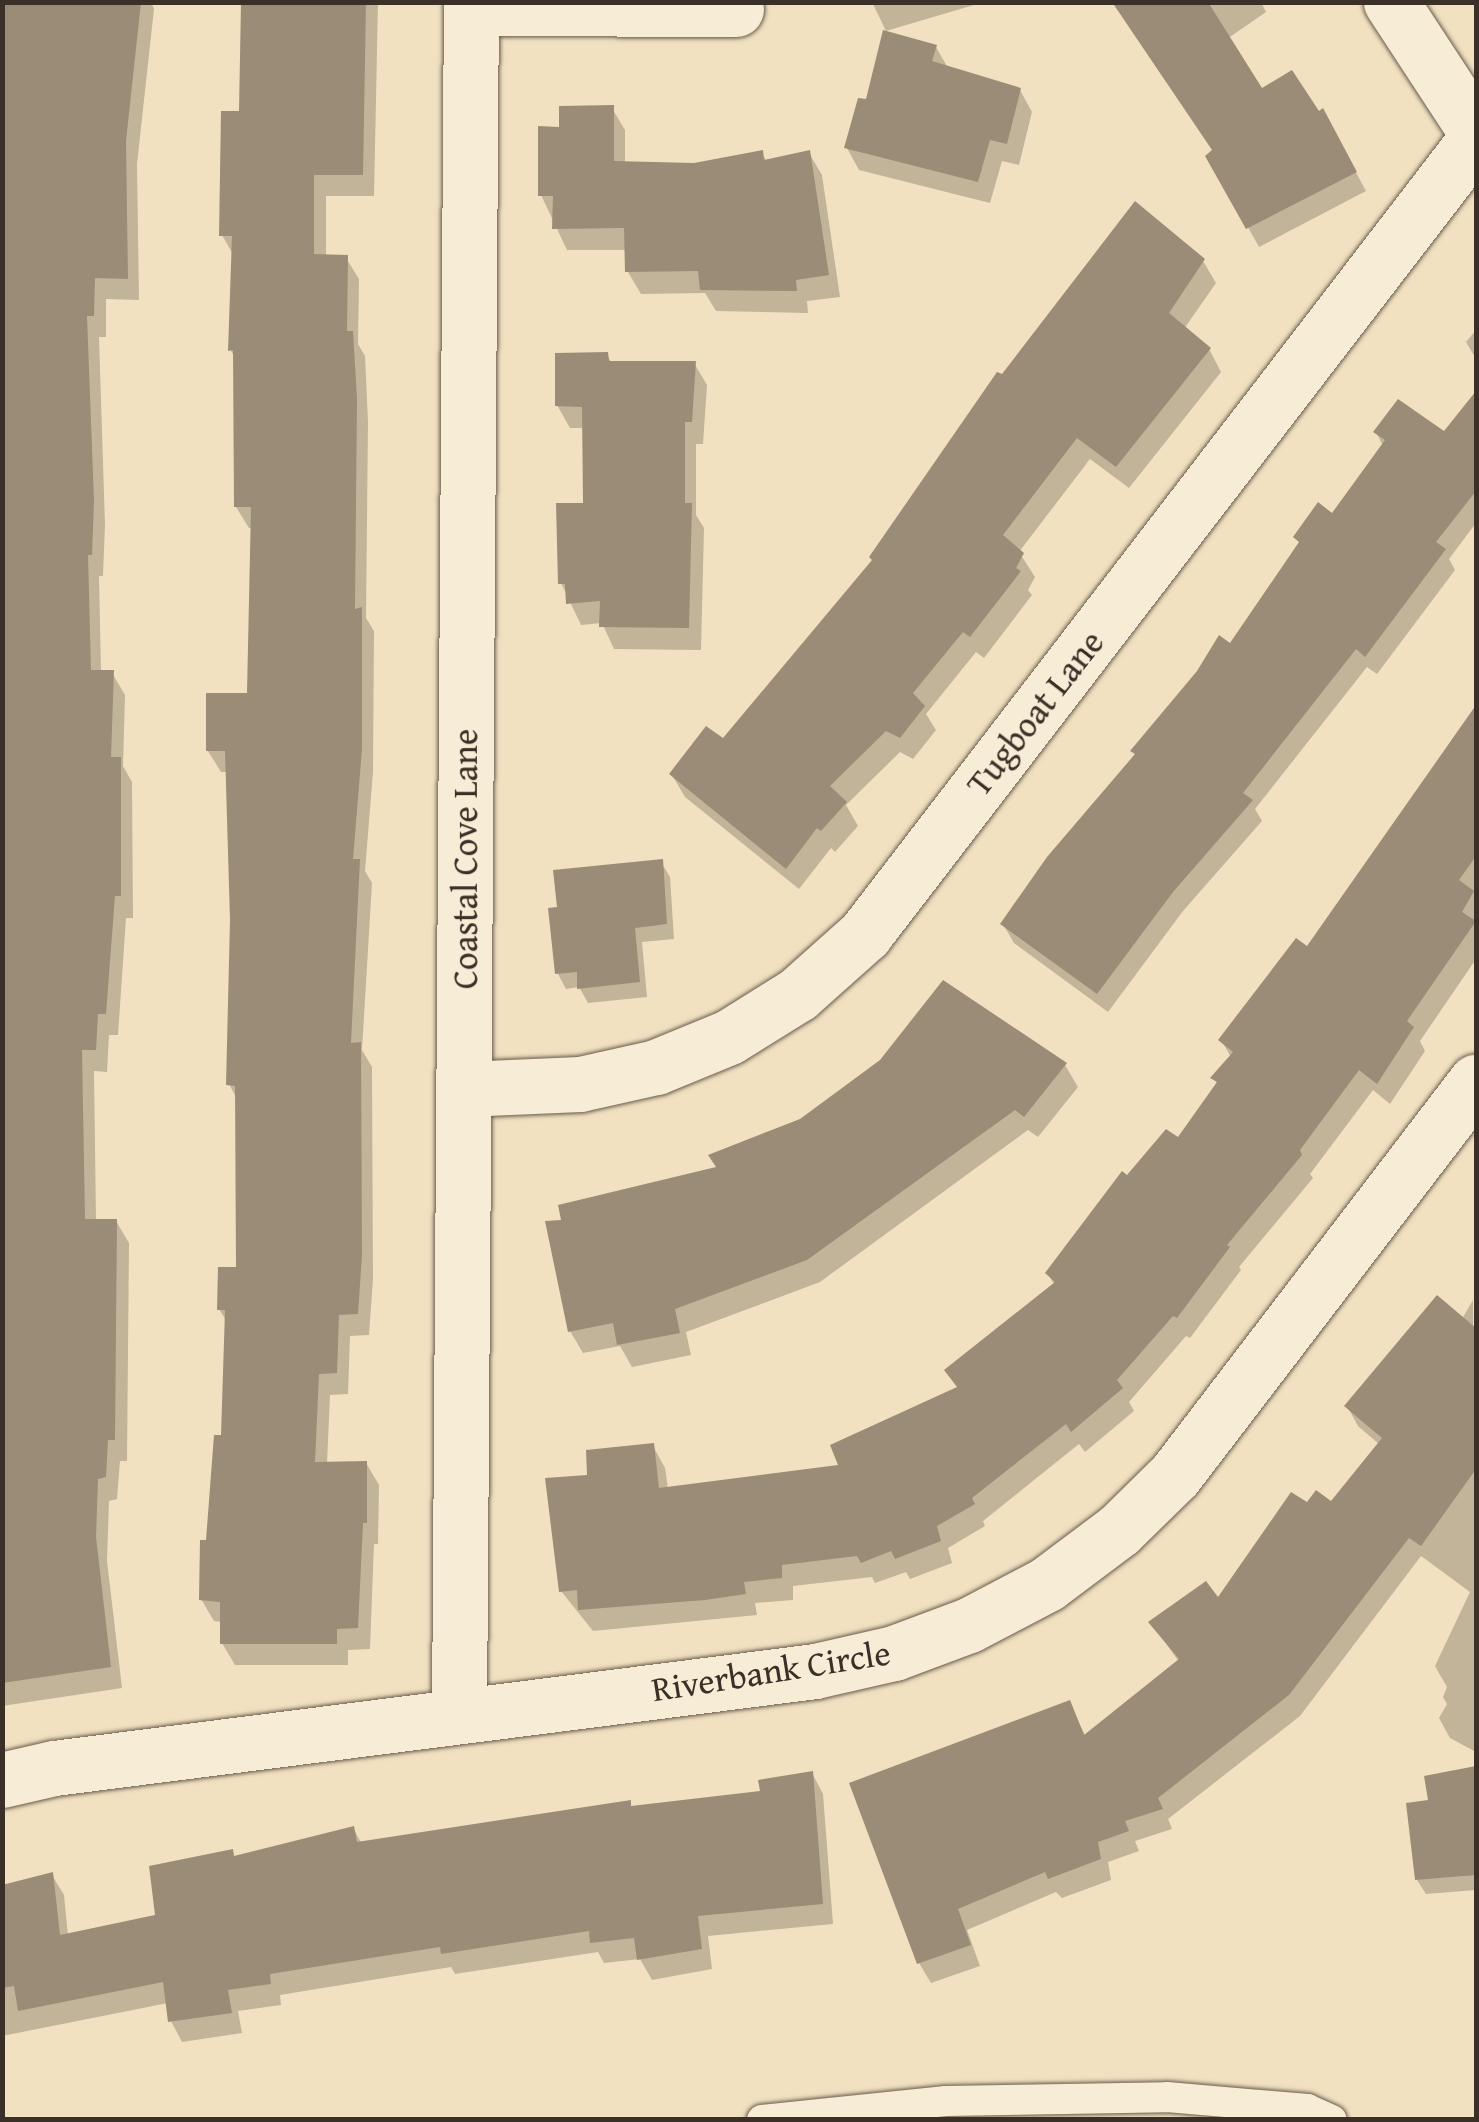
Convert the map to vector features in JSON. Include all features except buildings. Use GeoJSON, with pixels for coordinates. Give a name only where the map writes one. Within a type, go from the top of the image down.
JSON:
{"type":"FeatureCollection","features":[{"type":"Feature","properties":{"kind":"street","name":"Tugboat Lane"},"geometry":{"type":"LineString","coordinates":[[463,1088],[580,1084],[656,1067],[729,1037],[798,994],[865,934],[1476,136],[1391,2]]}},
{"type":"Feature","properties":{"kind":"street"},"geometry":{"type":"LineString","coordinates":[[471,5],[736,10]]}},
{"type":"Feature","properties":{"kind":"street","name":"Coastal Cove Lane"},"geometry":{"type":"LineString","coordinates":[[459,1715],[471,5]]}},
{"type":"Feature","properties":{"kind":"street","name":"Riverbank Circle"},"geometry":{"type":"LineString","coordinates":[[2,1780],[54,1768],[814,1671],[894,1653],[970,1626],[1047,1584],[1119,1530],[1174,1475],[1476,1082]]}},
{"type":"Feature","properties":{"kind":"lane"},"geometry":{"type":"LineString","coordinates":[[762,2120],[946,2101],[1167,2096],[1307,2109],[1332,2120]]}}]}
